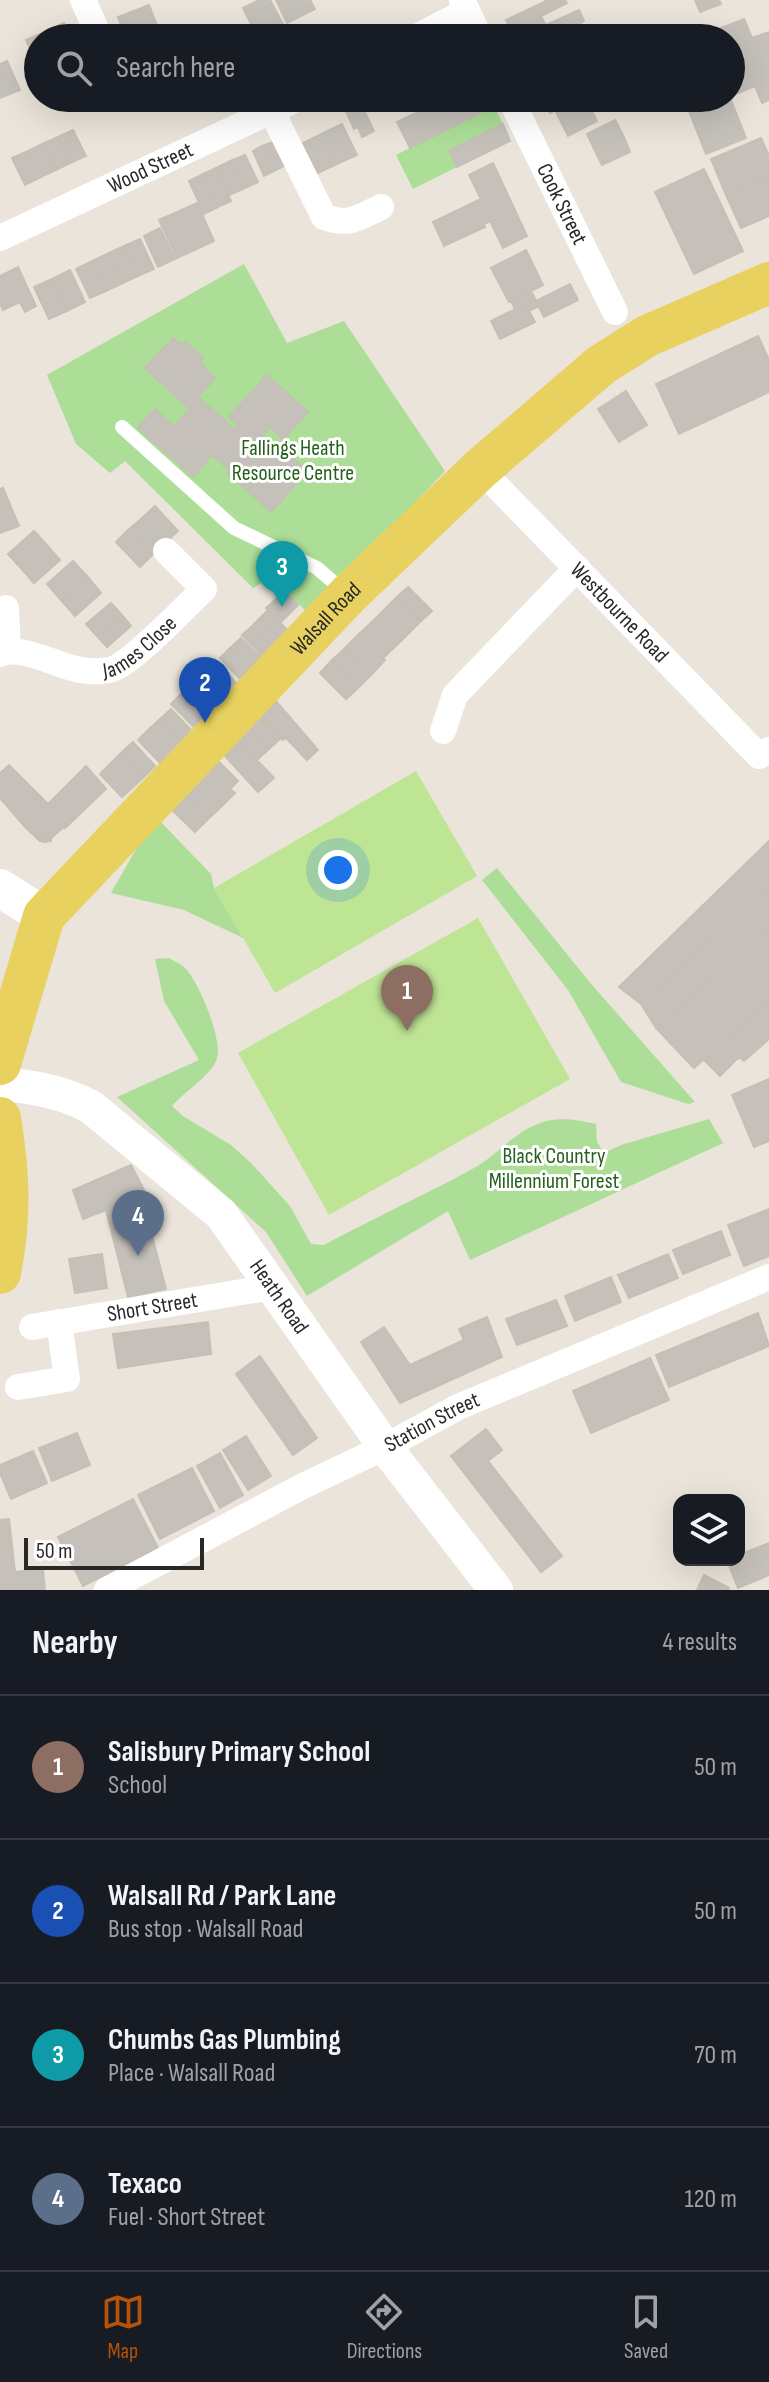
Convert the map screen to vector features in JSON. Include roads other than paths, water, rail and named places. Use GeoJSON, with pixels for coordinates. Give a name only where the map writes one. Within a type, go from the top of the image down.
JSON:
{"type":"FeatureCollection","features":[{"type":"Feature","properties":{"kind":"main road","name":"Walsall Road"},"geometry":{"type":"LineString","coordinates":[[0,1064],[44,916],[349,594],[480,469],[590,373],[626,347],[680,320],[769,283]]}},
{"type":"Feature","properties":{"kind":"main road"},"geometry":{"type":"LineString","coordinates":[[0,888],[44,916]]}},
{"type":"Feature","properties":{"kind":"main road"},"geometry":{"type":"LineString","coordinates":[[0,1118],[10,1202],[0,1273]]}},
{"type":"Feature","properties":{"kind":"street"},"geometry":{"type":"LineString","coordinates":[[83,0],[94,24]]}},
{"type":"Feature","properties":{"kind":"street"},"geometry":{"type":"LineString","coordinates":[[435,24],[464,5],[473,24]]}},
{"type":"Feature","properties":{"kind":"street"},"geometry":{"type":"LineString","coordinates":[[272,112],[324,217],[349,222],[381,207]]}},
{"type":"Feature","properties":{"kind":"street","name":"Wood Street"},"geometry":{"type":"LineString","coordinates":[[0,238],[272,112]]}},
{"type":"Feature","properties":{"kind":"street","name":"Cook Street"},"geometry":{"type":"LineString","coordinates":[[517,112],[615,312]]}},
{"type":"Feature","properties":{"kind":"street","name":"Westbourne Road"},"geometry":{"type":"LineString","coordinates":[[480,469],[766,759]]}},
{"type":"Feature","properties":{"kind":"street","name":"James Close"},"geometry":{"type":"LineString","coordinates":[[3,601],[4,652],[33,655],[79,671],[112,670],[147,644],[204,589],[166,551]]}},
{"type":"Feature","properties":{"kind":"street"},"geometry":{"type":"LineString","coordinates":[[443,731],[455,695],[577,568]]}},
{"type":"Feature","properties":{"kind":"street","name":"Heath Road"},"geometry":{"type":"LineString","coordinates":[[0,1084],[44,1088],[91,1107],[221,1214],[385,1447],[496,1590]]}},
{"type":"Feature","properties":{"kind":"street","name":"Station Street"},"geometry":{"type":"LineString","coordinates":[[107,1590],[458,1407],[767,1282]]}},
{"type":"Feature","properties":{"kind":"street","name":"Short Street"},"geometry":{"type":"LineString","coordinates":[[32,1327],[272,1287]]}},
{"type":"Feature","properties":{"kind":"street"},"geometry":{"type":"LineString","coordinates":[[18,1387],[67,1379],[59,1322]]}},
{"type":"Feature","properties":{"kind":"lane"},"geometry":{"type":"LineString","coordinates":[[122,427],[234,528],[317,568],[349,594]]}},
{"type":"Feature","properties":{"kind":"place","name":"Chumbs Gas Plumbing"},"geometry":{"type":"Point","coordinates":[282,607]}},
{"type":"Feature","properties":{"kind":"place","name":"Walsall Rd / Park Lane"},"geometry":{"type":"Point","coordinates":[205,723]}},
{"type":"Feature","properties":{"kind":"place","name":"Salisbury Primary School"},"geometry":{"type":"Point","coordinates":[407,1031]}},
{"type":"Feature","properties":{"kind":"place","name":"Texaco"},"geometry":{"type":"Point","coordinates":[138,1256]}},
{"type":"Feature","properties":{"kind":"park label","name":"Fallings Heath Resource Centre"},"geometry":{"type":"Point","coordinates":[293,460]}},
{"type":"Feature","properties":{"kind":"park label","name":"Black Country Millennium Forest"},"geometry":{"type":"Point","coordinates":[554,1168]}}]}
